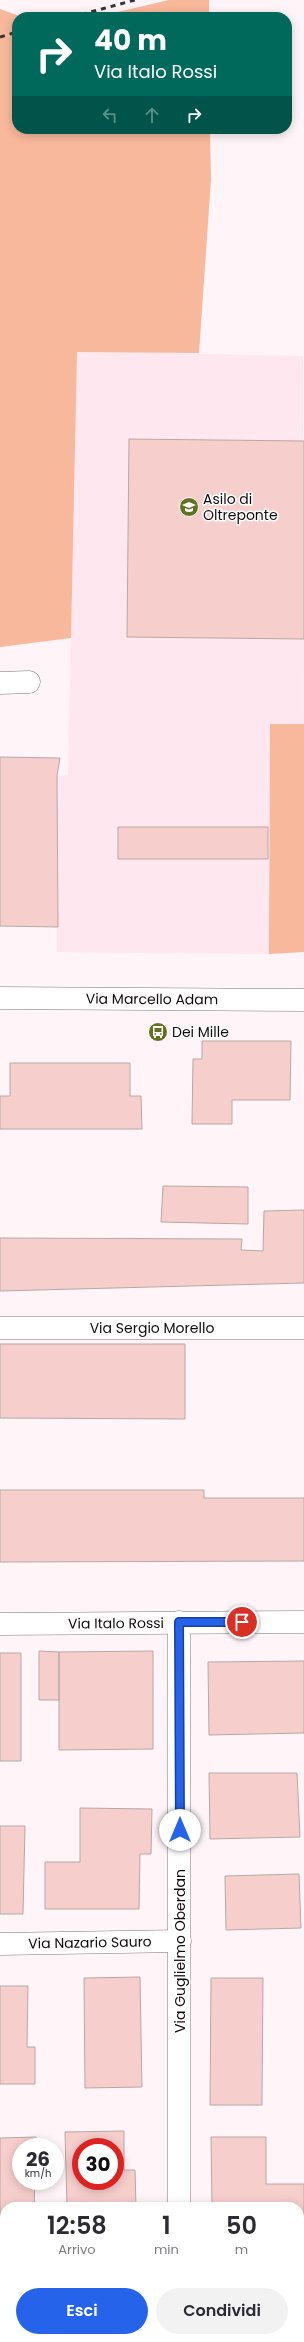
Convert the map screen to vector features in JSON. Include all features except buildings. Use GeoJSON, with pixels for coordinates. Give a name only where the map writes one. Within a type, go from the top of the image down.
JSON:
{"type":"FeatureCollection","features":[{"type":"Feature","properties":{"kind":"street"},"geometry":{"type":"LineString","coordinates":[[0,683],[29,682]]}},
{"type":"Feature","properties":{"kind":"street","name":"Via Marcello Adam"},"geometry":{"type":"LineString","coordinates":[[0,998],[304,1000]]}},
{"type":"Feature","properties":{"kind":"street","name":"Via Sergio Morello"},"geometry":{"type":"LineString","coordinates":[[0,1328],[304,1328]]}},
{"type":"Feature","properties":{"kind":"street","name":"Via Guglielmo Oberdan"},"geometry":{"type":"LineString","coordinates":[[179,1622],[179,2202]]}},
{"type":"Feature","properties":{"kind":"street","name":"Via Italo Rossi"},"geometry":{"type":"LineString","coordinates":[[0,1624],[304,1622]]}},
{"type":"Feature","properties":{"kind":"street","name":"Via Nazario Sauro"},"geometry":{"type":"LineString","coordinates":[[0,1944],[180,1942]]}},
{"type":"Feature","properties":{"kind":"shaded area"},"geometry":{"type":"Polygon","coordinates":[[[169,0],[209,0],[209,12],[117,12],[169,0]]]}},
{"type":"Feature","properties":{"kind":"shaded area"},"geometry":{"type":"Polygon","coordinates":[[[0,9],[12,13],[12,134],[210,134],[211,180],[199,353],[77,352],[71,638],[0,647],[0,9]]]}},
{"type":"Feature","properties":{"kind":"shaded area","name":"Asilo di Oltreponte"},"geometry":{"type":"Polygon","coordinates":[[[77,351],[303,356],[304,724],[270,725],[269,954],[57,952],[57,776],[68,775],[77,351]]]}},
{"type":"Feature","properties":{"kind":"shaded area"},"geometry":{"type":"Polygon","coordinates":[[[270,724],[304,724],[304,952],[269,954],[270,724]]]}},
{"type":"Feature","properties":{"kind":"railway"},"geometry":{"type":"LineString","coordinates":[[91,12],[135,0]]}},
{"type":"Feature","properties":{"kind":"railway"},"geometry":{"type":"LineString","coordinates":[[0,37],[12,33]]}},
{"type":"Feature","properties":{"kind":"place","name":"Asilo di Oltreponte"},"geometry":{"type":"Point","coordinates":[189,507]}},
{"type":"Feature","properties":{"kind":"place","name":"Dei Mille"},"geometry":{"type":"Point","coordinates":[158,1032]}},
{"type":"Feature","properties":{"kind":"route"},"geometry":{"type":"LineString","coordinates":[[180,1830],[179,1622],[242,1622]]}}]}
